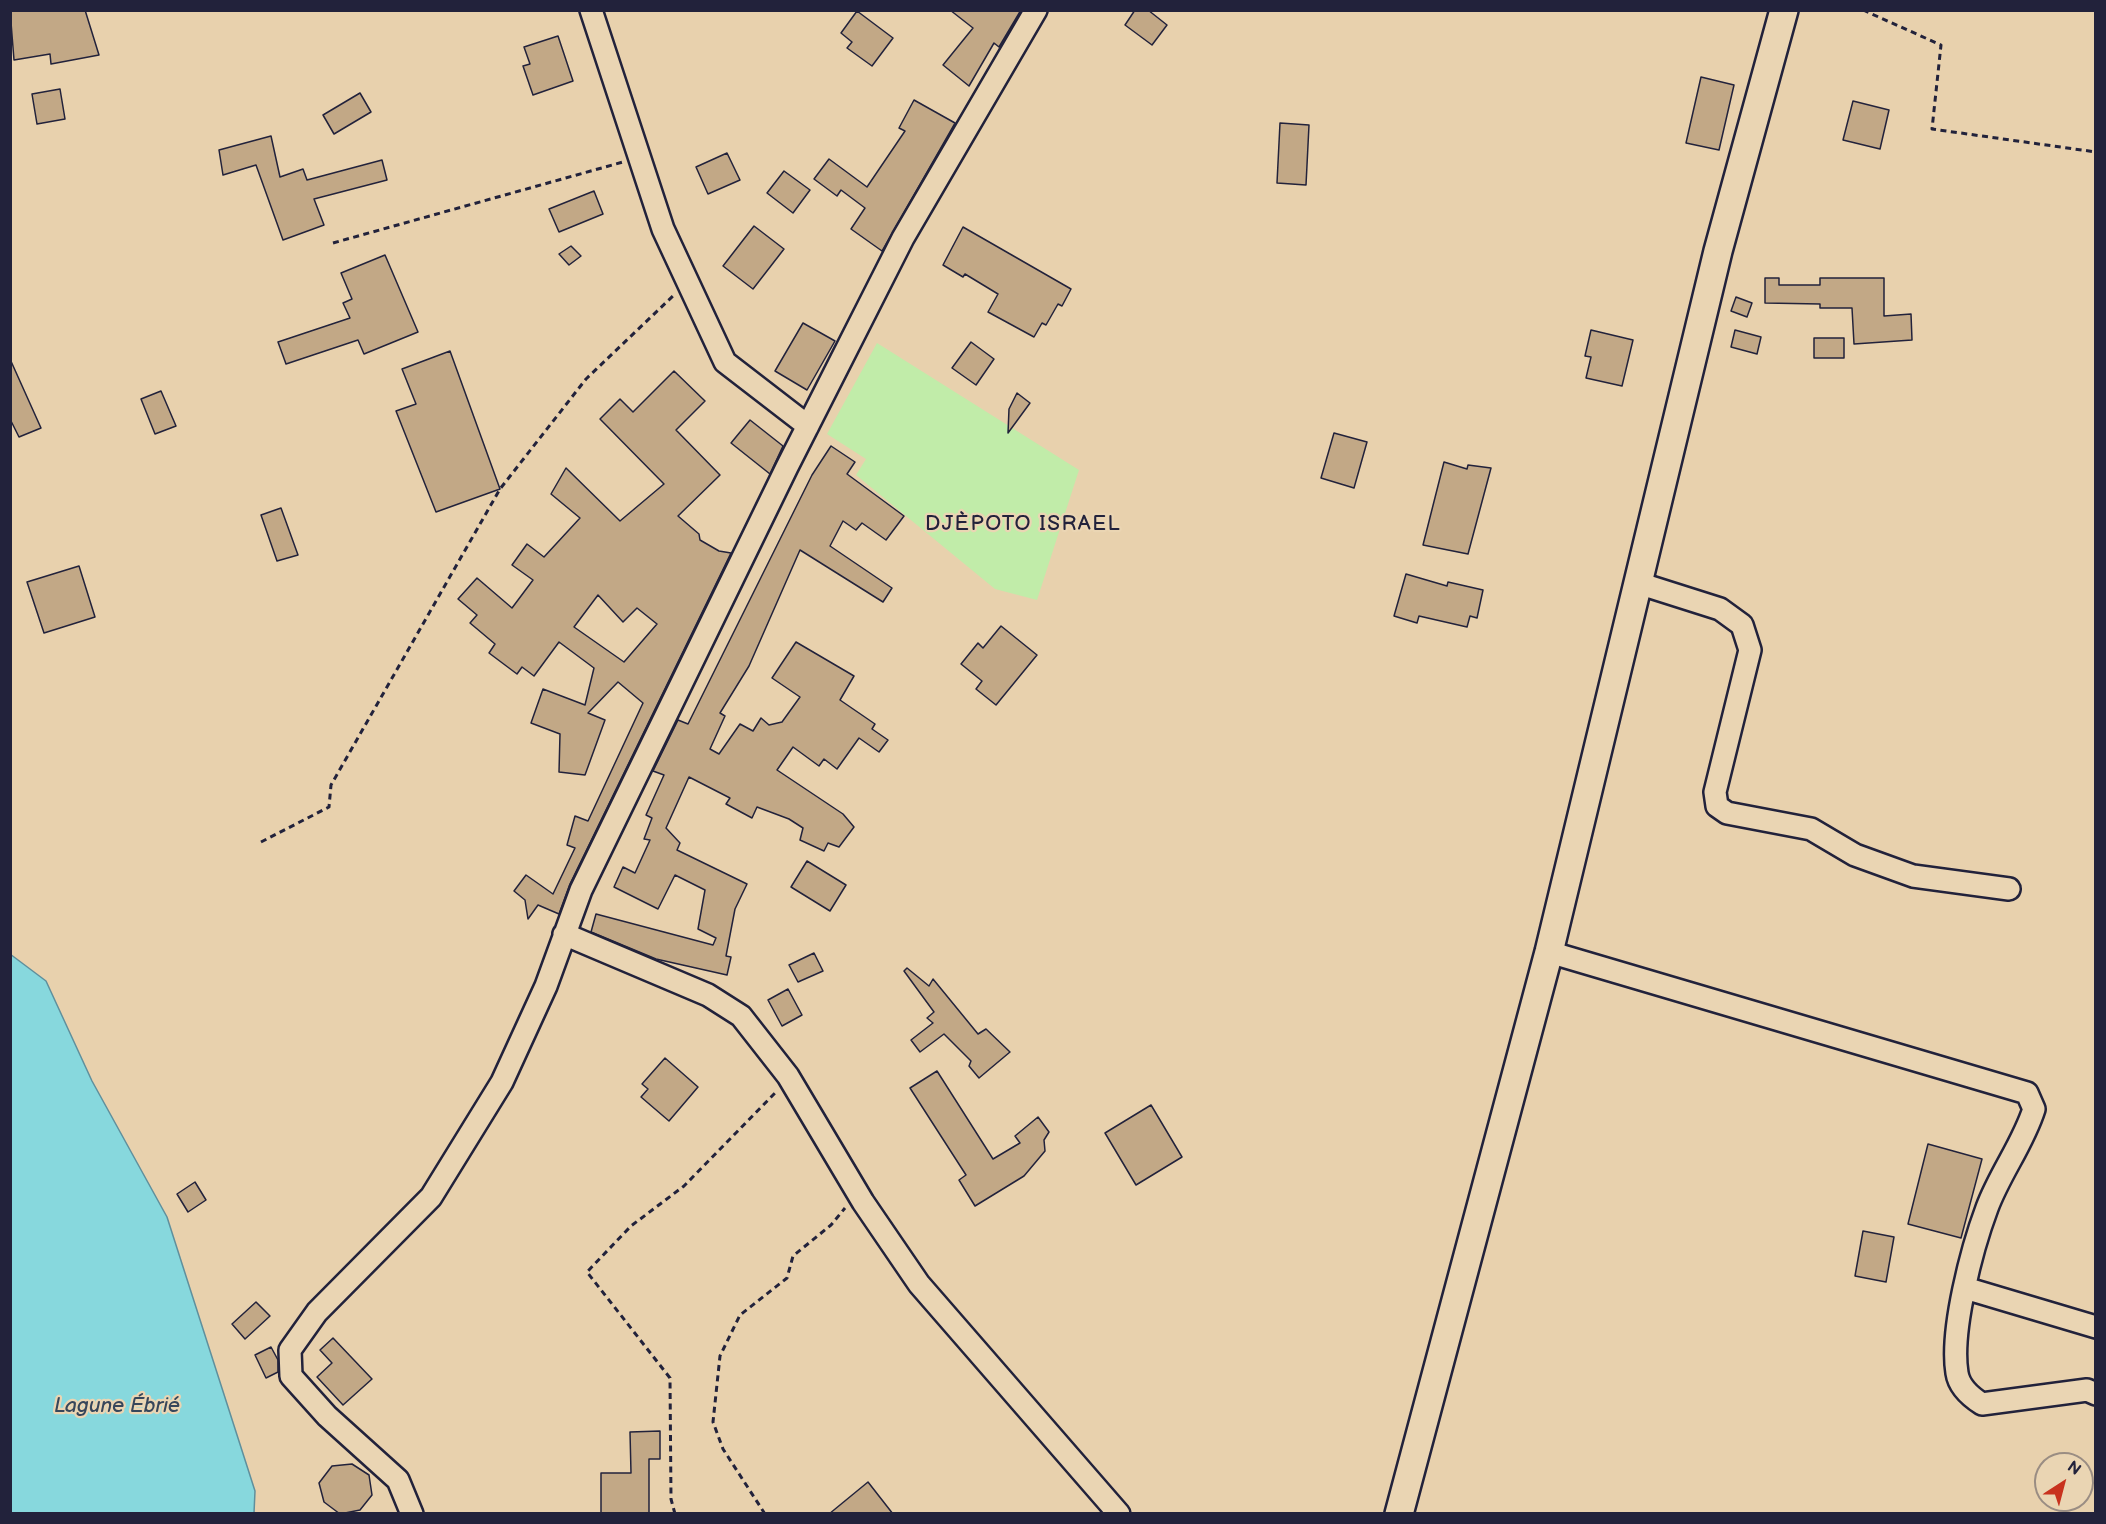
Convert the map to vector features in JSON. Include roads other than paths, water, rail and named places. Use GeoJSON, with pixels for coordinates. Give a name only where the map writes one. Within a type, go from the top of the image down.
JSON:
{"type":"FeatureCollection","features":[{"type":"Feature","properties":{"kind":"street"},"geometry":{"type":"LineString","coordinates":[[591,10],[663,229],[725,363],[808,426]]}},
{"type":"Feature","properties":{"kind":"street"},"geometry":{"type":"LineString","coordinates":[[412,1514],[398,1480],[327,1416],[291,1376],[290,1350],[317,1312],[431,1197],[502,1082],[546,986],[581,890],[624,798],[808,426],[903,238],[1036,10]]}},
{"type":"Feature","properties":{"kind":"street"},"geometry":{"type":"LineString","coordinates":[[1399,1514],[1549,952],[1718,251],[1784,10]]}},
{"type":"Feature","properties":{"kind":"street"},"geometry":{"type":"LineString","coordinates":[[1638,583],[1720,609],[1742,625],[1750,650],[1715,792],[1717,806],[1727,813],[1811,829],[1855,855],[1913,876],[2010,889]]}},
{"type":"Feature","properties":{"kind":"street"},"geometry":{"type":"LineString","coordinates":[[564,934],[708,995],[741,1016],[788,1076],[857,1192],[919,1284],[1119,1514]]}},
{"type":"Feature","properties":{"kind":"street"},"geometry":{"type":"LineString","coordinates":[[1549,952],[2027,1093],[2034,1109],[2027,1132],[1988,1207],[1965,1288],[1957,1343],[1957,1375],[1969,1395],[1982,1404],[2087,1390],[2096,1394]]}},
{"type":"Feature","properties":{"kind":"street"},"geometry":{"type":"LineString","coordinates":[[1965,1288],[2096,1327]]}},
{"type":"Feature","properties":{"kind":"water","name":"Lagune Ébrié"},"geometry":{"type":"Polygon","coordinates":[[[10,954],[46,981],[92,1081],[167,1217],[255,1491],[254,1513],[11,1513],[10,954]]]}},
{"type":"Feature","properties":{"kind":"district","name":"DJÈPOTO ISRAEL"},"geometry":{"type":"Point","coordinates":[1023,525]}}]}
